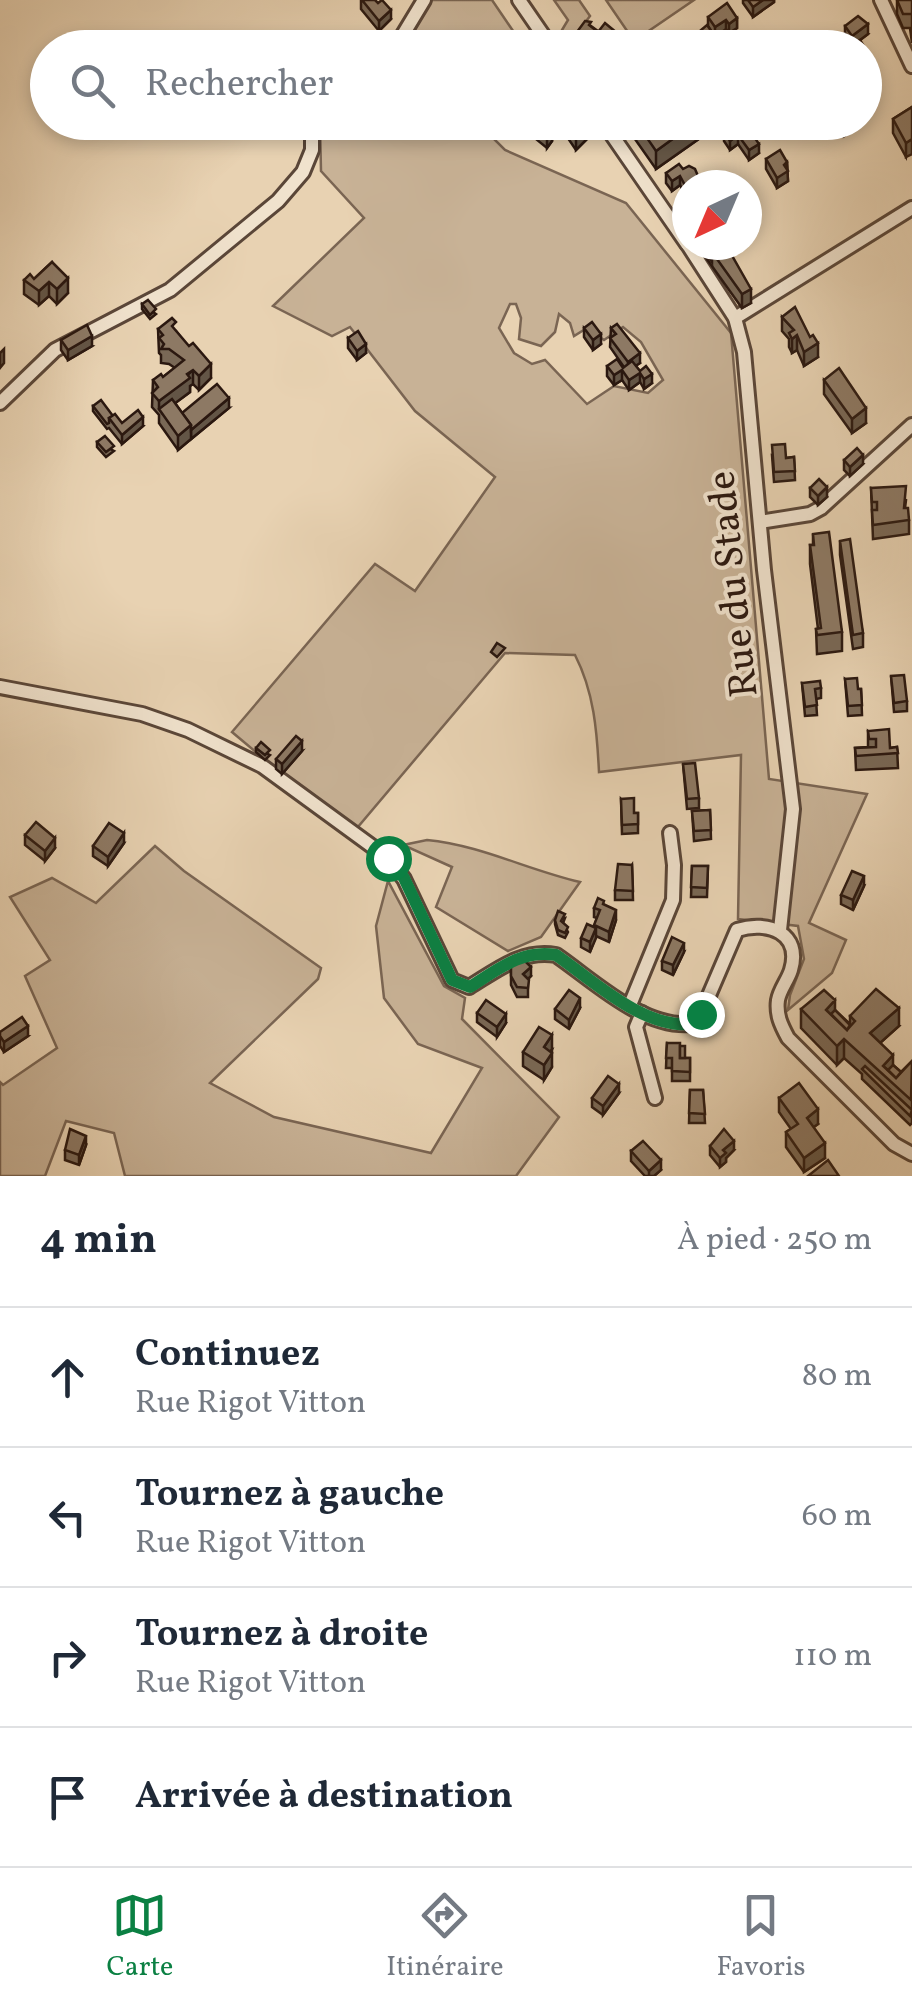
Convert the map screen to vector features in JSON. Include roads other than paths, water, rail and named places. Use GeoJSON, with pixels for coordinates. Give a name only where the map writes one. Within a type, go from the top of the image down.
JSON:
{"type":"FeatureCollection","features":[{"type":"Feature","properties":{"kind":"street"},"geometry":{"type":"LineString","coordinates":[[406,30],[424,0]]}},
{"type":"Feature","properties":{"kind":"street"},"geometry":{"type":"LineString","coordinates":[[520,0],[540,30]]}},
{"type":"Feature","properties":{"kind":"street"},"geometry":{"type":"LineString","coordinates":[[882,0],[905,34],[912,66]]}},
{"type":"Feature","properties":{"kind":"street"},"geometry":{"type":"LineString","coordinates":[[0,403],[54,350],[170,290],[278,201],[303,172],[312,140]]}},
{"type":"Feature","properties":{"kind":"street","name":"Rue du Stade"},"geometry":{"type":"LineString","coordinates":[[616,140],[672,221]]}},
{"type":"Feature","properties":{"kind":"street"},"geometry":{"type":"LineString","coordinates":[[736,318],[912,208]]}},
{"type":"Feature","properties":{"kind":"street","name":"Rue du Stade"},"geometry":{"type":"LineString","coordinates":[[698,260],[736,318],[744,352],[793,809],[776,929],[790,939],[792,970],[778,997],[778,1020],[788,1038],[894,1144],[912,1154]]}},
{"type":"Feature","properties":{"kind":"street"},"geometry":{"type":"LineString","coordinates":[[760,522],[810,514],[821,508],[912,425]]}},
{"type":"Feature","properties":{"kind":"street"},"geometry":{"type":"LineString","coordinates":[[0,687],[142,714],[188,730],[262,766],[388,858],[404,878],[452,980],[470,987],[510,962],[543,953],[556,955],[636,1009],[677,1026],[692,1024],[701,1014],[737,930],[776,929]]}},
{"type":"Feature","properties":{"kind":"street"},"geometry":{"type":"LineString","coordinates":[[656,1098],[636,1027],[636,1009],[673,900],[670,833]]}}]}
